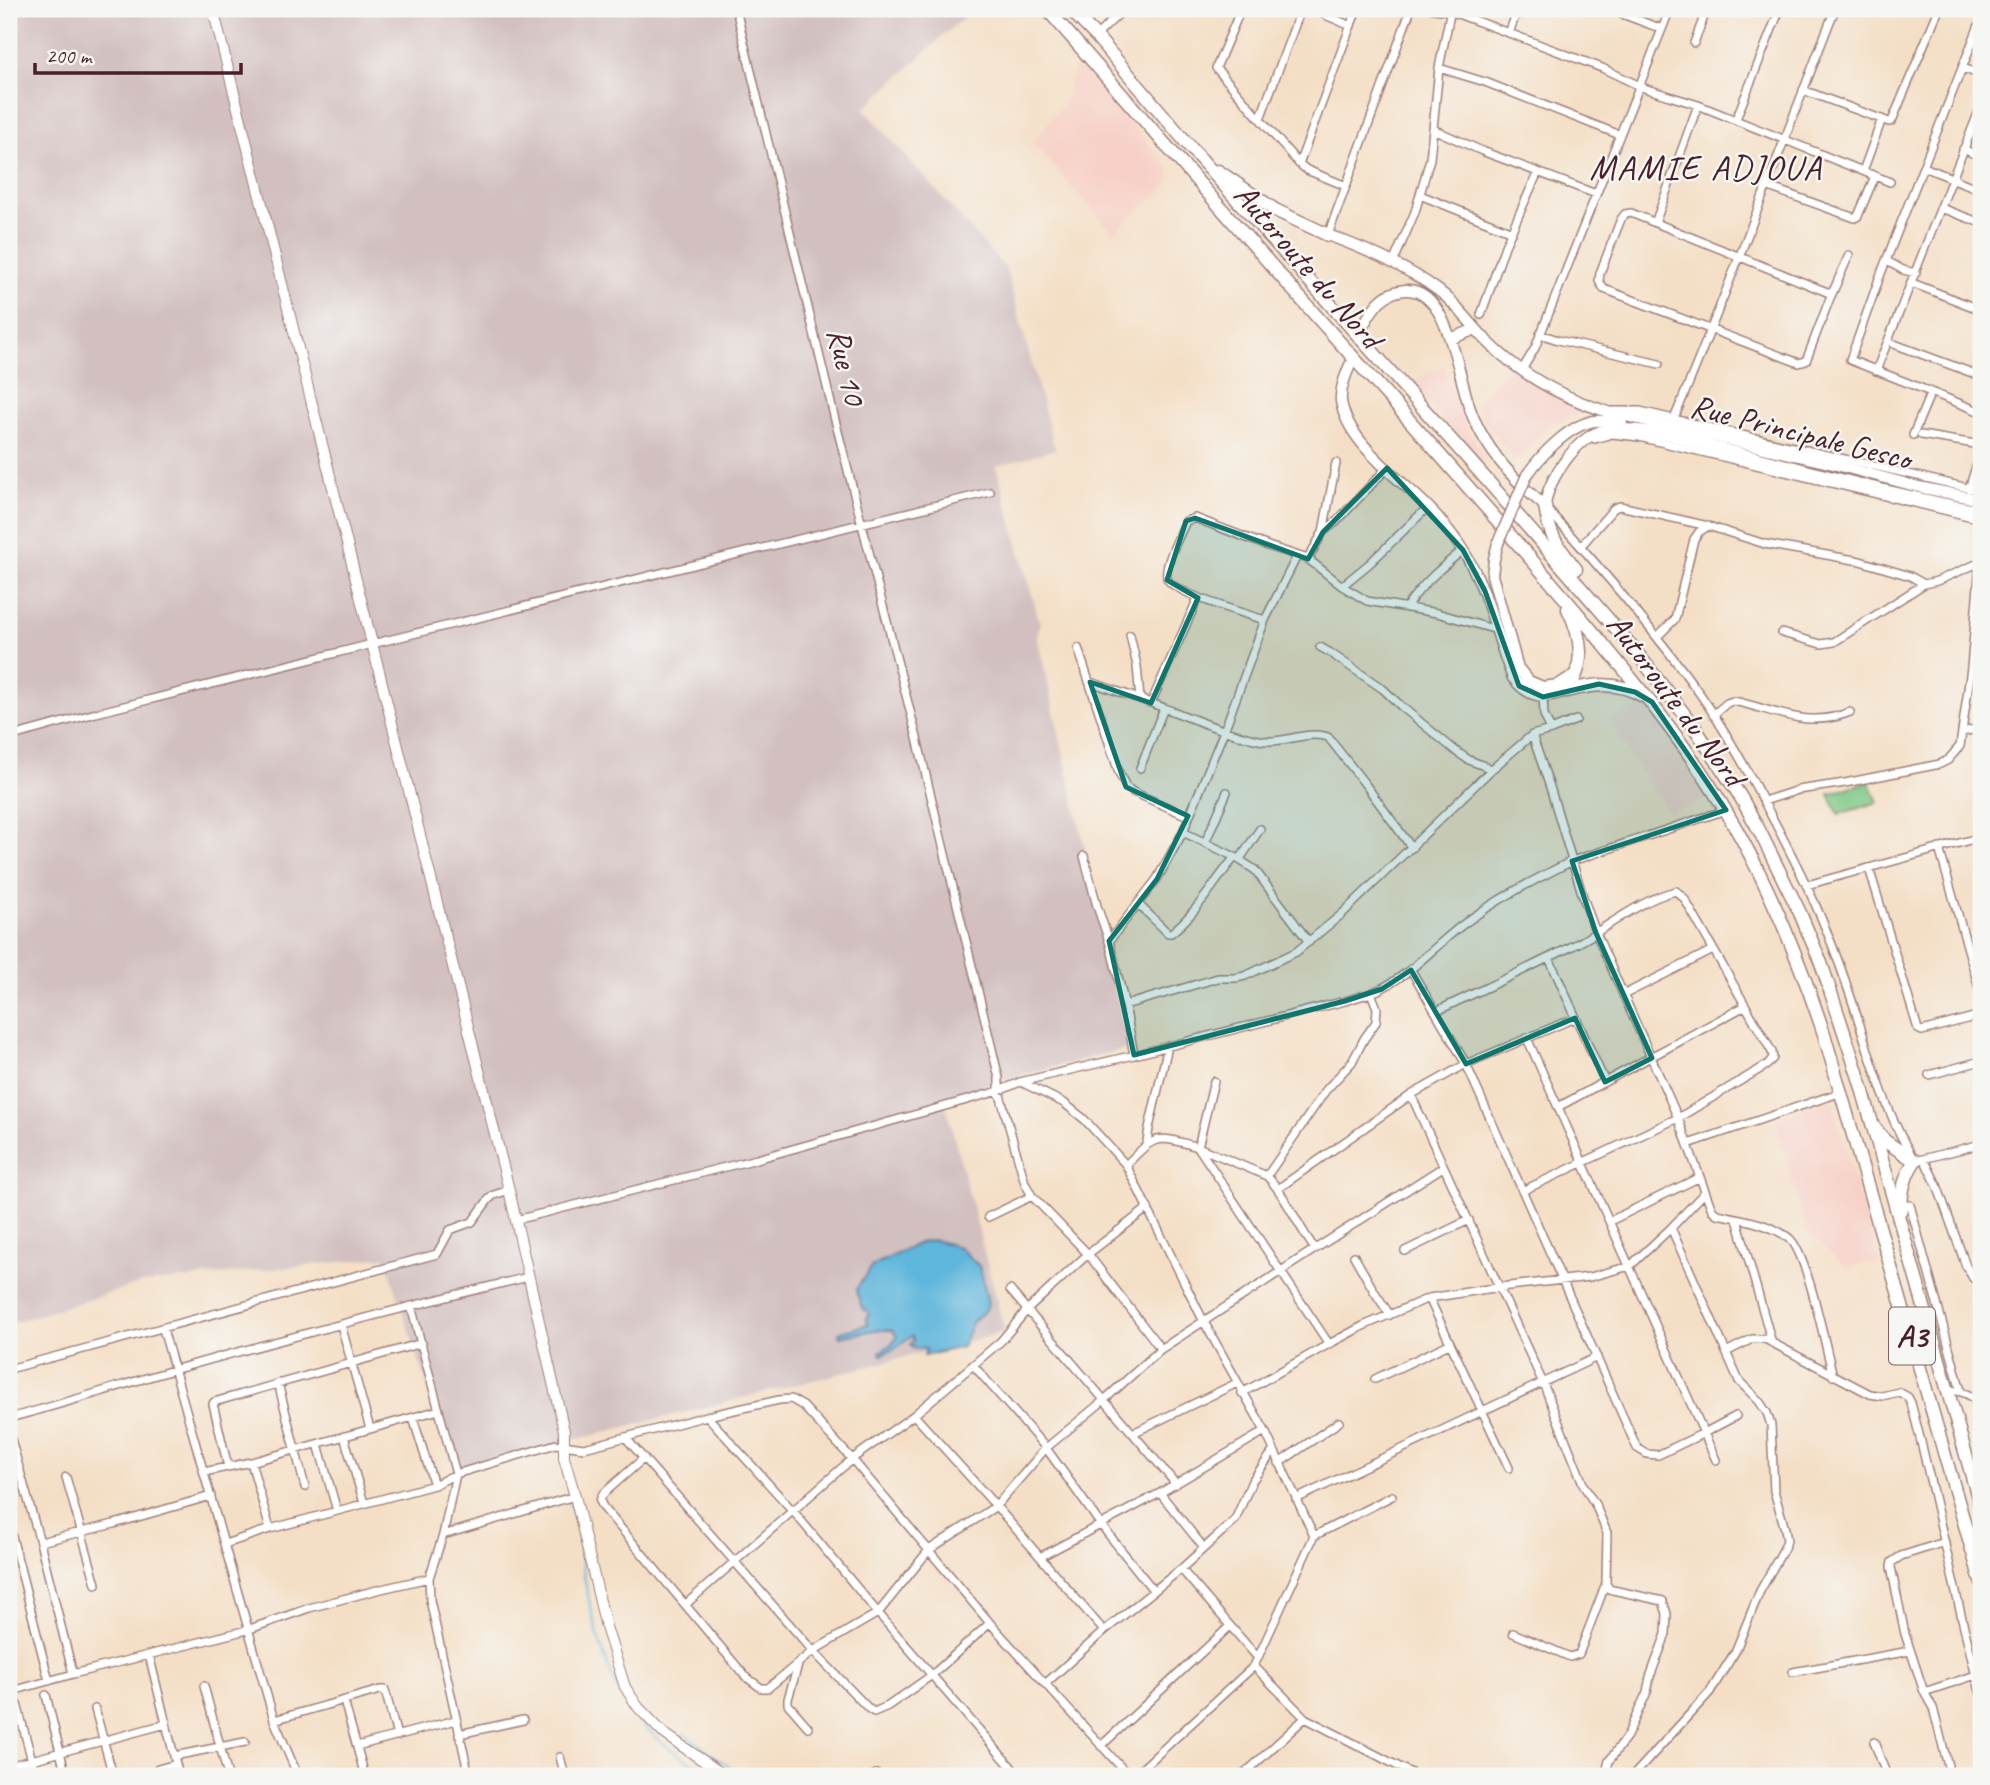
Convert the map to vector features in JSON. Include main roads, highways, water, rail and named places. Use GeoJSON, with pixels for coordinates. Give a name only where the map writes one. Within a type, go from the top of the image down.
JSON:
{"type":"FeatureCollection","features":[{"type":"Feature","properties":{"kind":"highway","name":"Autoroute du Nord"},"geometry":{"type":"LineString","coordinates":[[1047,9],[1544,574],[1652,702],[1726,810],[1759,872],[1812,998],[1842,1092],[1981,1581]]}},
{"type":"Feature","properties":{"kind":"highway","name":"Autoroute du Nord"},"geometry":{"type":"LineString","coordinates":[[1069,9],[1096,36],[1191,148],[1634,649],[1668,691],[1720,765],[1780,872],[1821,963],[1860,1081],[1981,1508]]}},
{"type":"Feature","properties":{"kind":"highway"},"geometry":{"type":"LineString","coordinates":[[1191,148],[1209,164],[1275,210],[1328,234]]}},
{"type":"Feature","properties":{"kind":"highway"},"geometry":{"type":"LineString","coordinates":[[1545,506],[1549,529],[1555,543],[1617,622],[1634,649]]}},
{"type":"Feature","properties":{"kind":"highway"},"geometry":{"type":"LineString","coordinates":[[1544,574],[1566,606],[1581,644],[1578,672],[1566,691]]}},
{"type":"Feature","properties":{"kind":"highway"},"geometry":{"type":"LineString","coordinates":[[1566,691],[1599,684],[1613,685],[1635,691],[1652,702]]}},
{"type":"Feature","properties":{"kind":"highway"},"geometry":{"type":"LineString","coordinates":[[1872,1124],[1885,1141],[1920,1160],[1910,1168],[1904,1186],[1901,1225]]}},
{"type":"Feature","properties":{"kind":"main road","name":"Rue Principale Gesco"},"geometry":{"type":"LineString","coordinates":[[1328,234],[1417,275],[1441,292],[1476,329],[1522,370],[1581,402],[1608,412],[1981,500]]}},
{"type":"Feature","properties":{"kind":"main road"},"geometry":{"type":"LineString","coordinates":[[1363,326],[1372,309],[1383,297],[1394,291],[1420,292],[1434,304],[1450,339],[1467,405],[1484,439],[1517,483],[1545,506]]}},
{"type":"Feature","properties":{"kind":"main road"},"geometry":{"type":"LineString","coordinates":[[1450,339],[1476,329]]}},
{"type":"Feature","properties":{"kind":"main road"},"geometry":{"type":"LineString","coordinates":[[1350,365],[1341,392],[1345,415],[1352,430],[1428,507],[1463,550],[1485,591],[1513,678],[1529,693],[1543,697],[1566,691]]}},
{"type":"Feature","properties":{"kind":"main road"},"geometry":{"type":"LineString","coordinates":[[1578,672],[1567,681],[1549,687],[1529,681],[1518,668],[1492,575],[1498,543],[1527,475],[1546,452],[1587,423],[1621,423],[1679,439]]}},
{"type":"Feature","properties":{"kind":"main road"},"geometry":{"type":"LineString","coordinates":[[1545,506],[1554,475],[1581,444],[1597,433],[1624,429],[1679,439]]}},
{"type":"Feature","properties":{"kind":"main road","name":"Rue Principale Gesco"},"geometry":{"type":"LineString","coordinates":[[1679,439],[1981,512]]}},
{"type":"Feature","properties":{"kind":"water"},"geometry":{"type":"Polygon","coordinates":[[[934,1240],[959,1247],[979,1266],[982,1275],[988,1303],[986,1310],[973,1321],[962,1347],[924,1356],[926,1349],[913,1348],[910,1344],[914,1340],[912,1336],[881,1355],[880,1352],[897,1337],[892,1330],[874,1330],[840,1337],[839,1333],[868,1324],[866,1318],[869,1315],[866,1309],[863,1310],[857,1289],[872,1266],[921,1242],[934,1240]]]}},
{"type":"Feature","properties":{"kind":"waterway"},"geometry":{"type":"LineString","coordinates":[[569,1502],[577,1529],[594,1622],[606,1661],[622,1697],[640,1722],[659,1740],[712,1776]]}},
{"type":"Feature","properties":{"kind":"waterway"},"geometry":{"type":"LineString","coordinates":[[684,1733],[744,1776]]}},
{"type":"Feature","properties":{"kind":"district","name":"MAMIE ADJOUA"},"geometry":{"type":"Point","coordinates":[1706,167]}}]}
